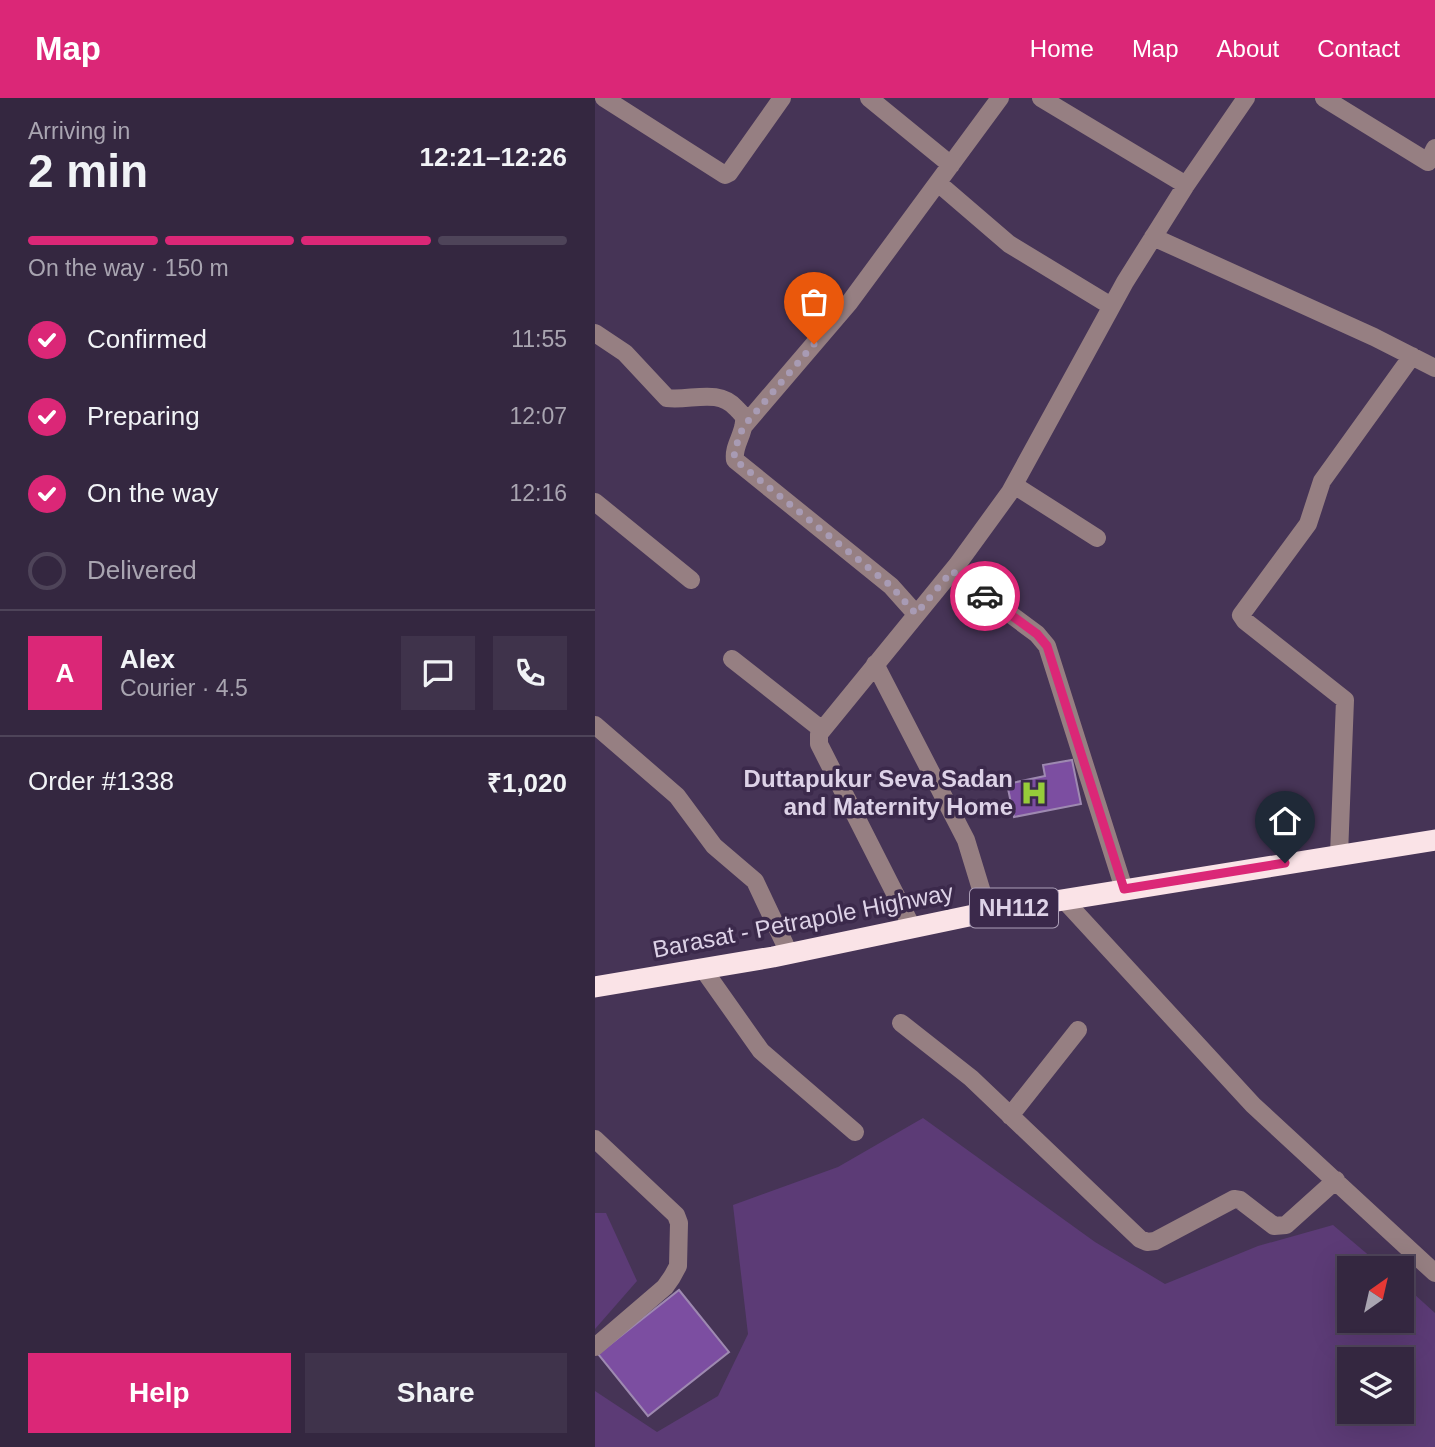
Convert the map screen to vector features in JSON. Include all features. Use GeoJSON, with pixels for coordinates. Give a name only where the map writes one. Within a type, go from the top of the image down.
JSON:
{"type":"FeatureCollection","features":[{"type":"Feature","properties":{"kind":"highway","name":"Barasat - Petrapole Highway"},"geometry":{"type":"LineString","coordinates":[[595,987],[789,953],[988,912],[1435,840]]}},
{"type":"Feature","properties":{"kind":"street"},"geometry":{"type":"LineString","coordinates":[[604,98],[725,175],[782,98]]}},
{"type":"Feature","properties":{"kind":"street"},"geometry":{"type":"LineString","coordinates":[[869,98],[951,165]]}},
{"type":"Feature","properties":{"kind":"street"},"geometry":{"type":"LineString","coordinates":[[743,427],[849,303],[1000,98]]}},
{"type":"Feature","properties":{"kind":"street"},"geometry":{"type":"LineString","coordinates":[[1041,98],[1186,185]]}},
{"type":"Feature","properties":{"kind":"street"},"geometry":{"type":"LineString","coordinates":[[912,927],[819,744],[821,729],[952,571],[1014,485],[1111,306],[1186,185],[1246,98]]}},
{"type":"Feature","properties":{"kind":"street"},"geometry":{"type":"LineString","coordinates":[[1324,98],[1428,162],[1435,148]]}},
{"type":"Feature","properties":{"kind":"street"},"geometry":{"type":"LineString","coordinates":[[939,183],[1009,244],[1111,306]]}},
{"type":"Feature","properties":{"kind":"street"},"geometry":{"type":"LineString","coordinates":[[1153,237],[1435,368]]}},
{"type":"Feature","properties":{"kind":"street"},"geometry":{"type":"LineString","coordinates":[[595,333],[625,353],[664,396],[675,399],[720,397],[730,402],[744,417],[734,452],[735,460],[891,586],[916,614]]}},
{"type":"Feature","properties":{"kind":"street"},"geometry":{"type":"LineString","coordinates":[[1339,855],[1345,700],[1245,621],[1241,615],[1308,524],[1325,476],[1412,356]]}},
{"type":"Feature","properties":{"kind":"street"},"geometry":{"type":"LineString","coordinates":[[1014,485],[1097,538]]}},
{"type":"Feature","properties":{"kind":"street"},"geometry":{"type":"LineString","coordinates":[[595,502],[691,580]]}},
{"type":"Feature","properties":{"kind":"street"},"geometry":{"type":"LineString","coordinates":[[952,571],[1037,634],[1047,646],[1124,889]]}},
{"type":"Feature","properties":{"kind":"street"},"geometry":{"type":"LineString","coordinates":[[732,659],[821,729]]}},
{"type":"Feature","properties":{"kind":"street"},"geometry":{"type":"LineString","coordinates":[[875,664],[966,840],[988,912]]}},
{"type":"Feature","properties":{"kind":"street"},"geometry":{"type":"LineString","coordinates":[[595,725],[677,796],[714,846],[755,881],[789,953]]}},
{"type":"Feature","properties":{"kind":"street"},"geometry":{"type":"LineString","coordinates":[[1065,901],[1253,1105],[1435,1273]]}},
{"type":"Feature","properties":{"kind":"street"},"geometry":{"type":"LineString","coordinates":[[703,969],[761,1051],[855,1132]]}},
{"type":"Feature","properties":{"kind":"street"},"geometry":{"type":"LineString","coordinates":[[901,1023],[971,1078],[1140,1239],[1147,1242],[1154,1241],[1234,1199],[1243,1202],[1274,1226],[1280,1227],[1286,1225],[1336,1180]]}},
{"type":"Feature","properties":{"kind":"street"},"geometry":{"type":"LineString","coordinates":[[1010,1116],[1078,1030]]}},
{"type":"Feature","properties":{"kind":"street"},"geometry":{"type":"LineString","coordinates":[[595,1139],[676,1215],[679,1223],[678,1266],[665,1287],[595,1348]]}},
{"type":"Feature","properties":{"kind":"shaded area"},"geometry":{"type":"Polygon","coordinates":[[[923,1118],[1095,1242],[1165,1284],[1258,1246],[1333,1225],[1370,1256],[1337,1256],[1337,1334],[1414,1334],[1414,1294],[1435,1313],[1435,1447],[595,1447],[595,1391],[657,1432],[718,1396],[748,1334],[733,1205],[838,1167],[923,1118]]]}},
{"type":"Feature","properties":{"kind":"shaded area"},"geometry":{"type":"Polygon","coordinates":[[[595,1213],[606,1213],[637,1281],[595,1329],[595,1213]]]}},
{"type":"Feature","properties":{"kind":"building"},"geometry":{"type":"Polygon","coordinates":[[[1072,760],[1081,804],[1014,817],[1007,784],[1045,776],[1043,765],[1072,760]]]}},
{"type":"Feature","properties":{"kind":"building"},"geometry":{"type":"Polygon","coordinates":[[[679,1290],[729,1352],[648,1416],[598,1354],[679,1290]]]}},
{"type":"Feature","properties":{"kind":"way so far"},"geometry":{"type":"LineString","coordinates":[[814,344],[743,427],[734,452],[735,460],[891,586],[916,614],[952,571],[985,596]]}},
{"type":"Feature","properties":{"kind":"place","name":"Duttapukur Seva Sadan and Maternity Home"},"geometry":{"type":"Point","coordinates":[1034,793]}},
{"type":"Feature","properties":{"kind":"route"},"geometry":{"type":"LineString","coordinates":[[985,596],[1037,634],[1050,651],[1124,889],[1285,863]]}}]}
